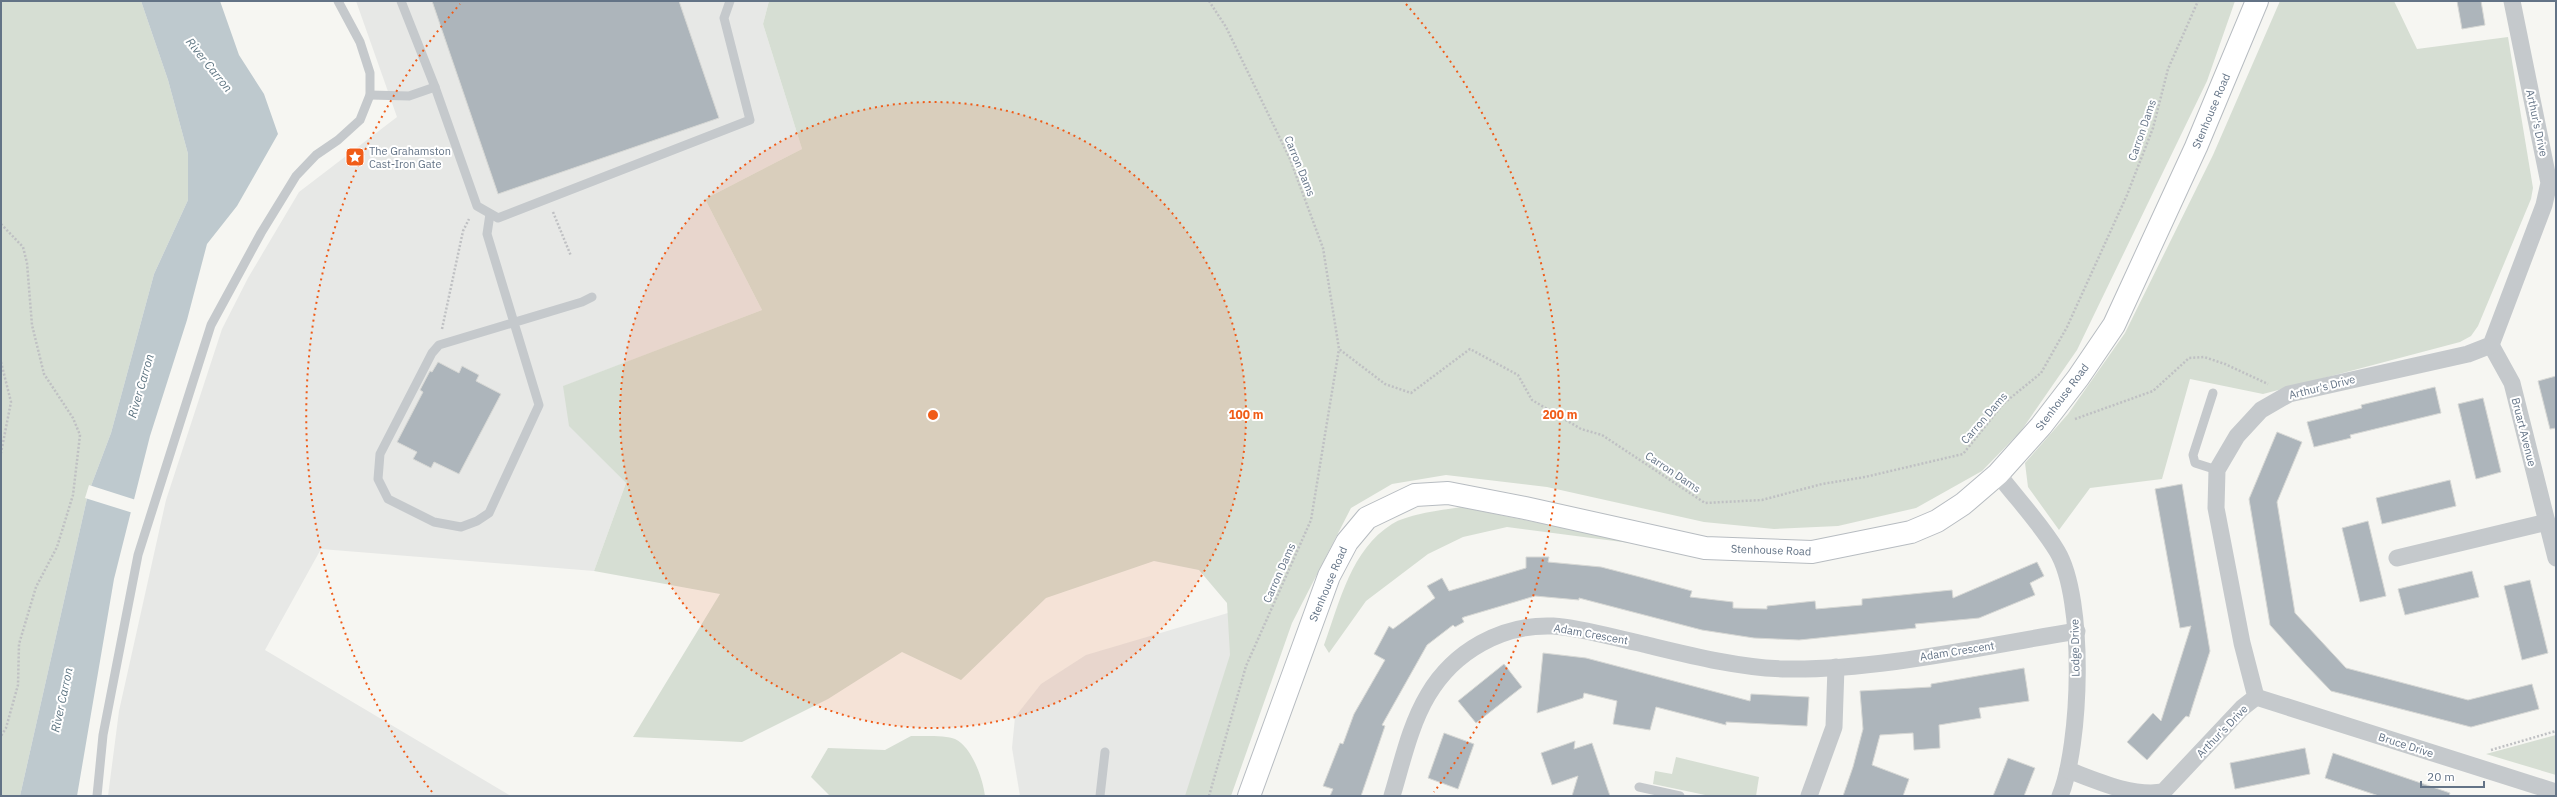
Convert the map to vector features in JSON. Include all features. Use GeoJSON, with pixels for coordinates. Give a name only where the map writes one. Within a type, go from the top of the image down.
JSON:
{"type":"FeatureCollection","features":[{"type":"Feature","properties":{"kind":"street","name":"Stenhouse Road"},"geometry":{"type":"LineString","coordinates":[[1249,796],[1329,576],[1346,542],[1368,518],[1386,507],[1415,495],[1448,493],[1525,508],[1705,548],[1812,552],[1911,532],[1937,521],[1963,504],[1998,474],[2069,390],[2114,325],[2196,147],[2257,1]]}},
{"type":"Feature","properties":{"kind":"street","name":"Arthur's Drive"},"geometry":{"type":"LineString","coordinates":[[2068,770],[2133,794],[2149,796],[2165,794],[2242,708],[2256,697],[2242,644],[2216,508],[2217,470],[2237,436],[2262,410],[2289,394],[2468,354],[2491,345],[2553,184],[2512,1]]}},
{"type":"Feature","properties":{"kind":"street","name":"Bruart Avenue"},"geometry":{"type":"LineString","coordinates":[[2491,345],[2512,383],[2556,555]]}},
{"type":"Feature","properties":{"kind":"street","name":"Lodge Drive"},"geometry":{"type":"LineString","coordinates":[[1998,474],[2058,552],[2072,591],[2077,631],[2076,685],[2068,770],[2060,796]]}},
{"type":"Feature","properties":{"kind":"street"},"geometry":{"type":"LineString","coordinates":[[2397,558],[2547,522]]}},
{"type":"Feature","properties":{"kind":"street","name":"Adam Crescent"},"geometry":{"type":"LineString","coordinates":[[1392,796],[1427,696],[1440,678],[1461,657],[1479,644],[1503,632],[1531,627],[1554,626],[1584,631],[1733,665],[1783,669],[1836,667],[1958,651],[2077,631]]}},
{"type":"Feature","properties":{"kind":"street"},"geometry":{"type":"LineString","coordinates":[[1809,796],[1834,727],[1836,667]]}},
{"type":"Feature","properties":{"kind":"street","name":"Bruce Drive"},"geometry":{"type":"LineString","coordinates":[[2256,697],[2556,792]]}},
{"type":"Feature","properties":{"kind":"lane"},"geometry":{"type":"LineString","coordinates":[[97,796],[103,735],[138,555],[211,325],[261,233],[296,176],[316,155],[338,140],[360,120],[370,95],[370,73],[360,42],[338,1]]}},
{"type":"Feature","properties":{"kind":"lane"},"geometry":{"type":"LineString","coordinates":[[401,1],[435,87],[477,206],[498,218],[750,120],[724,18],[730,1]]}},
{"type":"Feature","properties":{"kind":"lane"},"geometry":{"type":"LineString","coordinates":[[370,95],[409,96],[435,87]]}},
{"type":"Feature","properties":{"kind":"lane"},"geometry":{"type":"LineString","coordinates":[[490,214],[487,234],[514,323],[539,405],[489,513],[477,522],[461,527],[434,522],[388,499],[378,479],[380,454],[432,353],[439,345],[514,323],[592,297]]}},
{"type":"Feature","properties":{"kind":"lane"},"geometry":{"type":"LineString","coordinates":[[2213,393],[2193,455],[2195,463],[2217,470]]}},
{"type":"Feature","properties":{"kind":"lane"},"geometry":{"type":"LineString","coordinates":[[1100,796],[1105,752]]}},
{"type":"Feature","properties":{"kind":"lane"},"geometry":{"type":"LineString","coordinates":[[1639,787],[1680,796]]}},
{"type":"Feature","properties":{"kind":"path","name":"Carron Dams"},"geometry":{"type":"LineString","coordinates":[[1209,1],[1226,27],[1293,166],[1323,248],[1339,349],[1311,520],[1246,666],[1209,796]]}},
{"type":"Feature","properties":{"kind":"path","name":"Carron Dams"},"geometry":{"type":"LineString","coordinates":[[1339,349],[1385,384],[1411,393],[1470,349],[1518,375],[1532,400],[1581,429],[1602,434],[1705,503],[1762,500],[1822,484],[1872,476],[1963,454],[2003,404],[2041,373],[2067,327],[2127,195],[2153,128],[2168,69],[2198,1]]}},
{"type":"Feature","properties":{"kind":"path"},"geometry":{"type":"LineString","coordinates":[[547,199],[571,256]]}},
{"type":"Feature","properties":{"kind":"path"},"geometry":{"type":"LineString","coordinates":[[439,345],[463,231],[477,206]]}},
{"type":"Feature","properties":{"kind":"path"},"geometry":{"type":"LineString","coordinates":[[1,224],[23,247],[27,263],[32,325],[44,374],[74,418],[80,435],[73,495],[57,548],[36,587],[20,644],[18,685],[6,728],[1,736]]}},
{"type":"Feature","properties":{"kind":"path"},"geometry":{"type":"LineString","coordinates":[[2072,419],[2153,391],[2189,358],[2204,357],[2225,364],[2289,394]]}},
{"type":"Feature","properties":{"kind":"path"},"geometry":{"type":"LineString","coordinates":[[1,362],[11,402],[1,453]]}},
{"type":"Feature","properties":{"kind":"path"},"geometry":{"type":"LineString","coordinates":[[2456,761],[2556,731]]}},
{"type":"Feature","properties":{"kind":"shaded area"},"geometry":{"type":"Polygon","coordinates":[[[1,1],[141,1],[168,80],[188,154],[188,200],[154,274],[111,433],[88,494],[20,796],[1,796],[1,1]]]}},
{"type":"Feature","properties":{"kind":"shaded area"},"geometry":{"type":"Polygon","coordinates":[[[356,1],[769,1],[763,24],[802,149],[705,199],[762,310],[564,386],[570,426],[626,483],[594,571],[321,549],[265,650],[511,796],[108,796],[119,711],[166,500],[222,329],[248,278],[299,192],[397,117],[356,1]]]}},
{"type":"Feature","properties":{"kind":"shaded area"},"geometry":{"type":"Polygon","coordinates":[[[769,1],[2235,1],[2207,81],[2077,350],[2021,431],[1982,471],[1916,508],[1838,526],[1774,529],[1704,522],[1547,487],[1446,475],[1392,484],[1351,508],[1292,623],[1231,796],[1185,796],[1230,655],[1227,603],[1199,570],[1154,561],[1046,598],[961,680],[902,652],[828,699],[742,742],[633,737],[720,594],[594,571],[626,483],[569,426],[563,386],[762,310],[705,199],[802,149],[763,24],[769,1]]]}},
{"type":"Feature","properties":{"kind":"shaded area"},"geometry":{"type":"Polygon","coordinates":[[[2280,1],[2394,1],[2417,49],[2508,37],[2533,188],[2531,199],[2478,326],[2471,336],[2460,342],[2263,394],[2190,379],[2162,479],[2090,488],[2059,530],[2028,487],[2025,463],[2068,414],[2125,333],[2213,155],[2280,1]]]}},
{"type":"Feature","properties":{"kind":"shaded area"},"geometry":{"type":"Polygon","coordinates":[[[1461,507],[1653,546],[1507,527],[1463,537],[1428,554],[1366,601],[1329,653],[1324,645],[1342,594],[1357,562],[1366,548],[1378,535],[1392,524],[1425,513],[1461,507]]]}},
{"type":"Feature","properties":{"kind":"shaded area"},"geometry":{"type":"Polygon","coordinates":[[[1255,605],[1193,796],[1020,796],[1012,748],[1015,717],[1041,684],[1086,655],[1255,605]]]}},
{"type":"Feature","properties":{"kind":"shaded area"},"geometry":{"type":"Polygon","coordinates":[[[2556,735],[2556,775],[2486,754],[2556,735]]]}},
{"type":"Feature","properties":{"kind":"shaded area"},"geometry":{"type":"Polygon","coordinates":[[[911,736],[946,737],[955,739],[961,743],[967,749],[976,764],[985,796],[830,796],[811,777],[828,748],[885,750],[911,736]]]}},
{"type":"Feature","properties":{"kind":"shaded area"},"geometry":{"type":"Polygon","coordinates":[[[1676,757],[1759,777],[1756,796],[1710,796],[1653,784],[1655,771],[1672,774],[1676,757]]]}},
{"type":"Feature","properties":{"kind":"water","name":"River Carron"},"geometry":{"type":"Polygon","coordinates":[[[141,1],[220,1],[239,55],[264,94],[278,134],[237,206],[207,244],[187,320],[150,436],[114,579],[77,796],[20,796],[88,494],[111,433],[154,274],[188,200],[188,154],[168,80],[141,1]]]}},
{"type":"Feature","properties":{"kind":"pier"},"geometry":{"type":"Polygon","coordinates":[[[89,485],[136,500],[133,513],[85,498],[89,485]]]}},
{"type":"Feature","properties":{"kind":"building"},"geometry":{"type":"Polygon","coordinates":[[[432,1],[679,1],[719,118],[498,194],[432,1]]]}},
{"type":"Feature","properties":{"kind":"building"},"geometry":{"type":"Polygon","coordinates":[[[2457,1],[2481,1],[2485,25],[2462,29],[2457,1]]]}},
{"type":"Feature","properties":{"kind":"building"},"geometry":{"type":"Polygon","coordinates":[[[438,362],[459,373],[462,366],[479,375],[476,381],[501,394],[459,474],[434,462],[431,468],[413,459],[417,452],[397,442],[423,392],[420,390],[430,371],[432,372],[438,362]]]}},
{"type":"Feature","properties":{"kind":"building"},"geometry":{"type":"Polygon","coordinates":[[[2556,376],[2556,428],[2550,429],[2538,381],[2556,376]]]}},
{"type":"Feature","properties":{"kind":"building"},"geometry":{"type":"Polygon","coordinates":[[[2435,387],[2441,413],[2350,435],[2351,438],[2314,447],[2307,422],[2362,408],[2361,405],[2435,387]]]}},
{"type":"Feature","properties":{"kind":"building"},"geometry":{"type":"Polygon","coordinates":[[[2483,398],[2501,472],[2476,479],[2458,404],[2483,398]]]}},
{"type":"Feature","properties":{"kind":"building"},"geometry":{"type":"Polygon","coordinates":[[[2277,432],[2302,442],[2277,502],[2295,613],[2346,668],[2468,700],[2532,684],[2539,709],[2471,727],[2331,691],[2306,665],[2270,625],[2249,499],[2277,432]]]}},
{"type":"Feature","properties":{"kind":"building"},"geometry":{"type":"Polygon","coordinates":[[[2450,480],[2456,506],[2382,524],[2376,498],[2450,480]]]}},
{"type":"Feature","properties":{"kind":"building"},"geometry":{"type":"Polygon","coordinates":[[[2182,484],[2210,651],[2189,717],[2186,716],[2147,760],[2127,742],[2153,713],[2161,721],[2191,626],[2180,628],[2155,489],[2182,484]]]}},
{"type":"Feature","properties":{"kind":"building"},"geometry":{"type":"Polygon","coordinates":[[[2368,521],[2386,596],[2360,602],[2342,528],[2368,521]]]}},
{"type":"Feature","properties":{"kind":"building"},"geometry":{"type":"Polygon","coordinates":[[[1526,557],[1549,557],[1548,562],[1601,567],[1692,591],[1690,597],[1733,602],[1733,608],[1767,609],[1767,606],[1815,601],[1816,609],[1862,605],[1862,599],[1952,590],[1953,598],[2037,562],[2044,576],[2030,583],[2035,595],[1979,618],[1915,624],[1916,628],[1799,640],[1754,638],[1702,630],[1579,598],[1579,600],[1535,596],[1464,617],[1462,618],[1464,622],[1455,627],[1453,625],[1427,645],[1382,725],[1385,726],[1361,796],[1330,796],[1333,789],[1323,786],[1340,743],[1343,744],[1354,714],[1385,660],[1374,654],[1389,626],[1393,629],[1435,598],[1427,586],[1442,578],[1449,591],[1526,568],[1526,557]]]}},
{"type":"Feature","properties":{"kind":"building"},"geometry":{"type":"Polygon","coordinates":[[[2472,571],[2479,597],[2405,615],[2398,589],[2472,571]]]}},
{"type":"Feature","properties":{"kind":"building"},"geometry":{"type":"Polygon","coordinates":[[[2530,580],[2548,653],[2522,660],[2504,586],[2530,580]]]}},
{"type":"Feature","properties":{"kind":"building"},"geometry":{"type":"Polygon","coordinates":[[[1543,653],[1586,658],[1750,701],[1751,694],[1809,697],[1807,726],[1726,722],[1726,725],[1656,707],[1650,730],[1613,724],[1617,701],[1584,693],[1583,698],[1537,713],[1543,653]]]}},
{"type":"Feature","properties":{"kind":"building"},"geometry":{"type":"Polygon","coordinates":[[[1504,664],[1522,687],[1476,723],[1458,701],[1504,664]]]}},
{"type":"Feature","properties":{"kind":"building"},"geometry":{"type":"Polygon","coordinates":[[[2024,668],[2029,701],[1979,708],[1981,718],[1939,725],[1940,748],[1914,750],[1913,733],[1880,735],[1872,765],[1909,779],[1903,796],[1843,796],[1853,767],[1863,729],[1860,691],[1931,687],[1931,684],[2024,668]]]}},
{"type":"Feature","properties":{"kind":"building"},"geometry":{"type":"Polygon","coordinates":[[[1444,733],[1474,744],[1458,789],[1428,778],[1444,733]]]}},
{"type":"Feature","properties":{"kind":"building"},"geometry":{"type":"Polygon","coordinates":[[[1575,741],[1574,749],[1592,743],[1610,796],[1572,796],[1578,776],[1552,785],[1541,753],[1575,741]]]}},
{"type":"Feature","properties":{"kind":"building"},"geometry":{"type":"Polygon","coordinates":[[[2305,748],[2310,774],[2235,789],[2230,763],[2305,748]]]}},
{"type":"Feature","properties":{"kind":"building"},"geometry":{"type":"Polygon","coordinates":[[[2333,753],[2450,793],[2449,796],[2379,796],[2325,778],[2333,753]]]}},
{"type":"Feature","properties":{"kind":"building"},"geometry":{"type":"Polygon","coordinates":[[[2008,758],[2035,768],[2024,796],[1993,796],[2008,758]]]}},
{"type":"Feature","properties":{"kind":"place","name":"The Grahamston Cast-Iron Gate"},"geometry":{"type":"Point","coordinates":[355,157]}}]}
